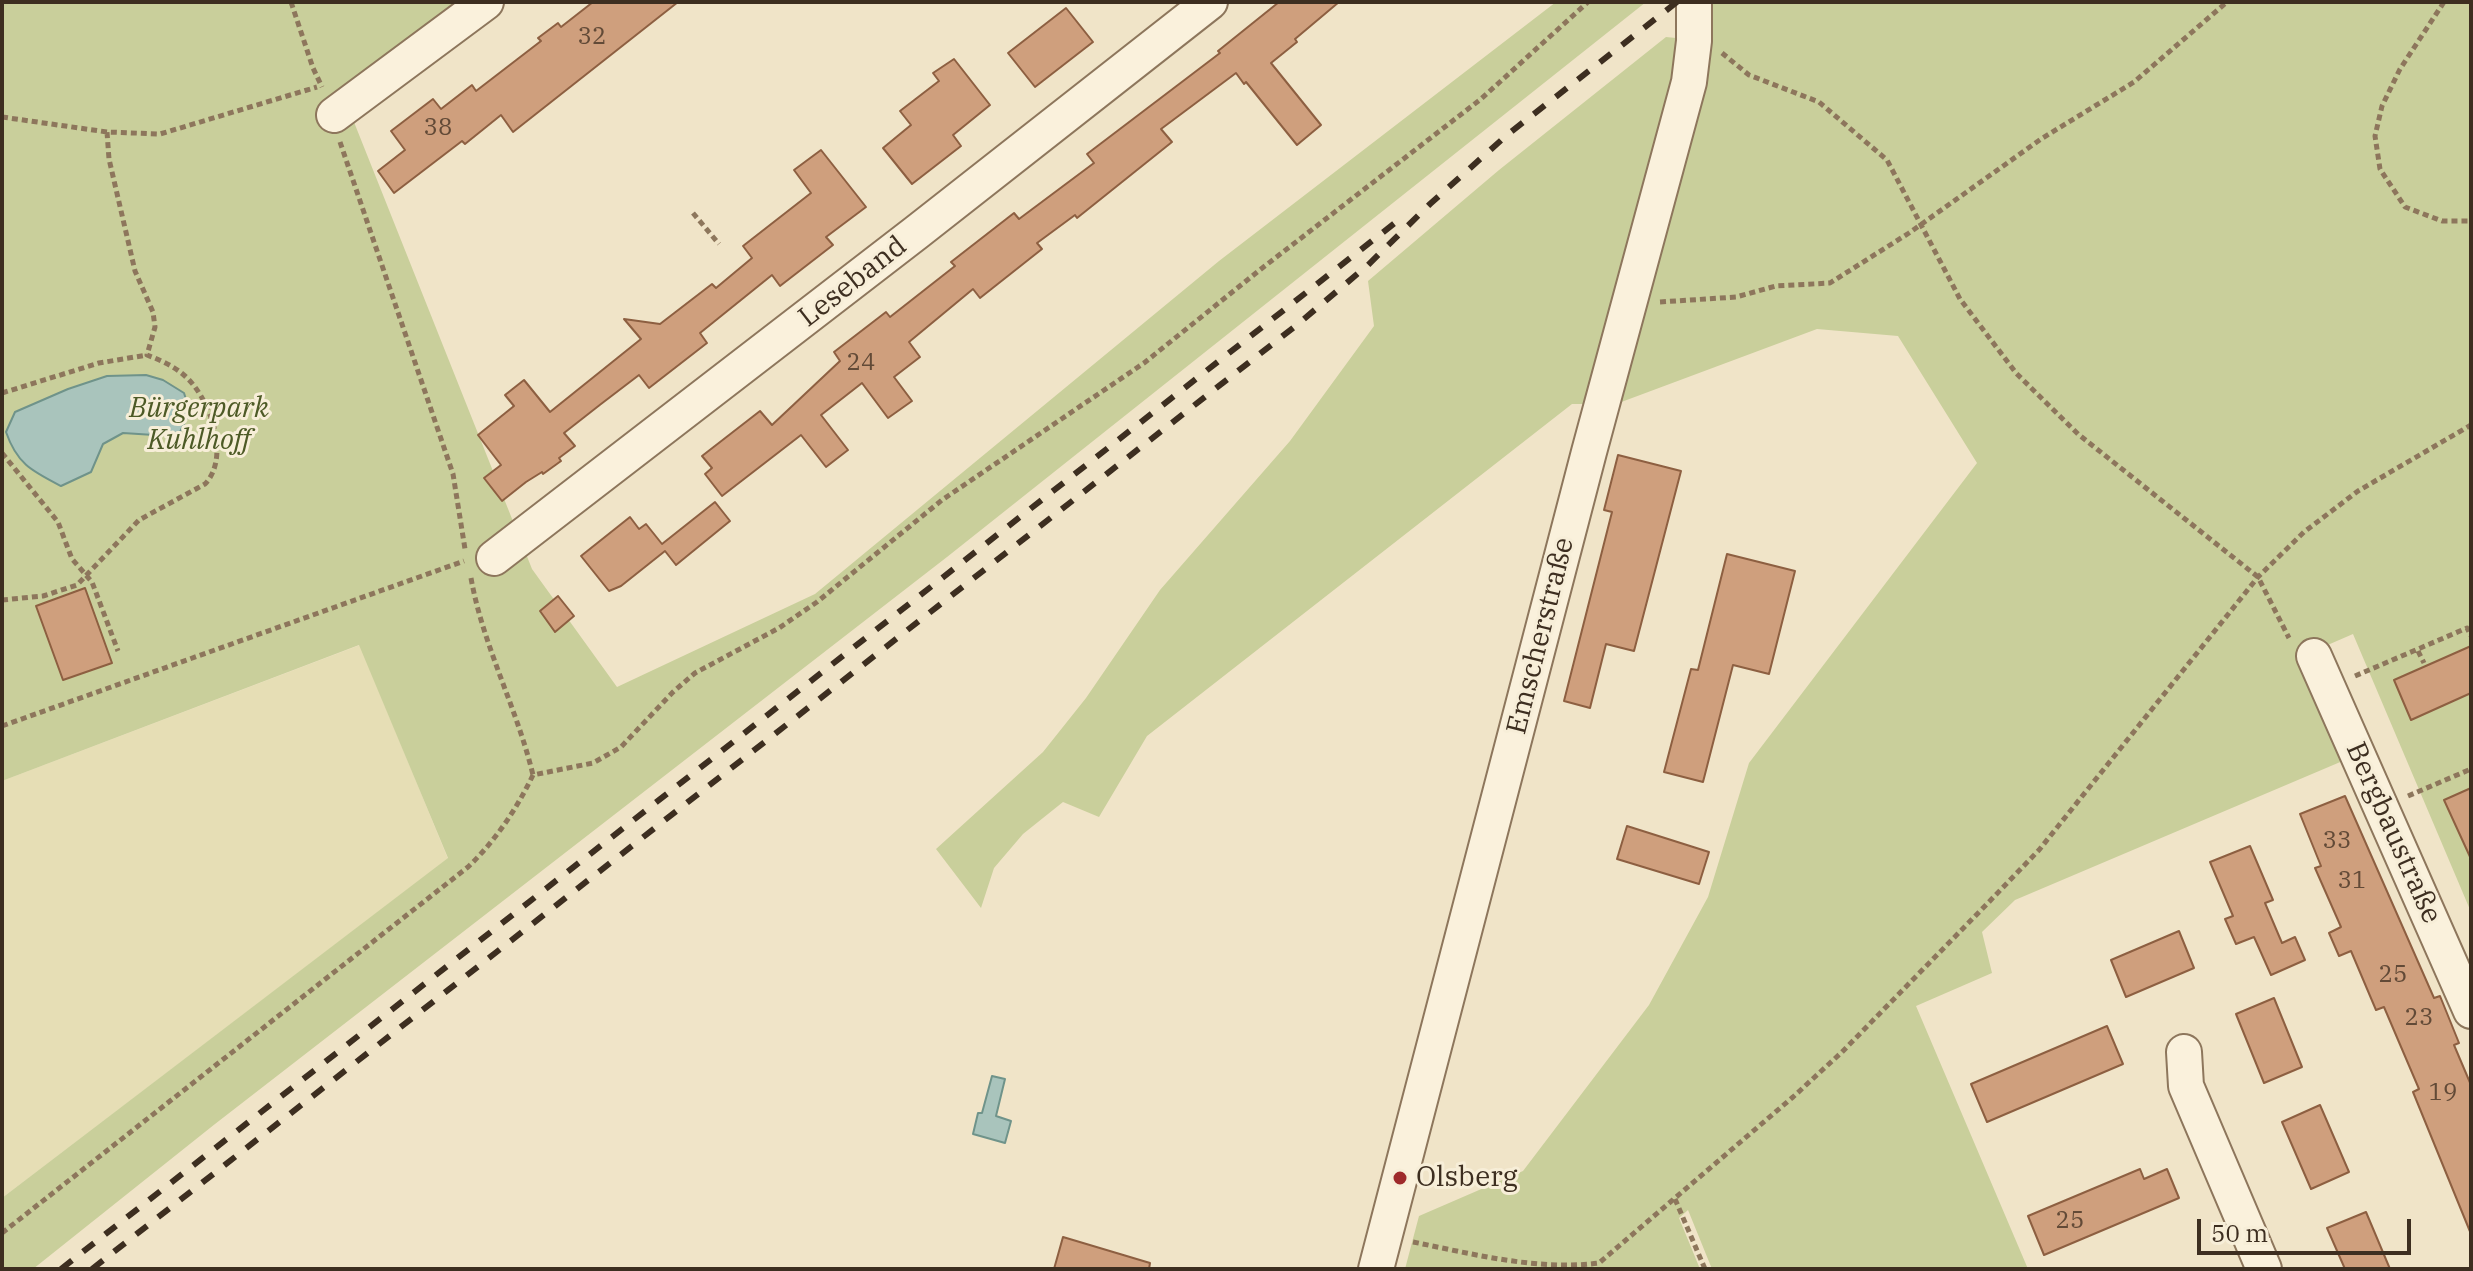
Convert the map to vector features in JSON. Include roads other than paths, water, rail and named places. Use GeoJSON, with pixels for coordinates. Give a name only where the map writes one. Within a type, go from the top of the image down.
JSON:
{"type":"FeatureCollection","features":[{"type":"Feature","properties":{"kind":"street"},"geometry":{"type":"LineString","coordinates":[[331,113],[486,2]]}},
{"type":"Feature","properties":{"kind":"street","name":"Leseband"},"geometry":{"type":"LineString","coordinates":[[480,559],[917,232],[1210,2]]}},
{"type":"Feature","properties":{"kind":"street","name":"Emscherstraße"},"geometry":{"type":"LineString","coordinates":[[1380,1253],[1689,82],[1694,16]]}},
{"type":"Feature","properties":{"kind":"street","name":"Bergbaustraße"},"geometry":{"type":"LineString","coordinates":[[2314,656],[2471,1011]]}},
{"type":"Feature","properties":{"kind":"street"},"geometry":{"type":"LineString","coordinates":[[2184,1052],[2186,1086],[2264,1269]]}},
{"type":"Feature","properties":{"kind":"water"},"geometry":{"type":"Polygon","coordinates":[[[146,375],[163,380],[184,393],[190,412],[180,432],[154,435],[123,433],[103,444],[91,472],[61,486],[34,471],[10,443],[6,432],[15,412],[107,376],[146,375]]]}},
{"type":"Feature","properties":{"kind":"water"},"geometry":{"type":"Polygon","coordinates":[[[992,1076],[1005,1079],[996,1116],[1011,1121],[1005,1143],[973,1134],[992,1076]]]}},
{"type":"Feature","properties":{"kind":"railway"},"geometry":{"type":"LineString","coordinates":[[92,1269],[1298,324],[1368,265],[1507,135],[1677,2]]}},
{"type":"Feature","properties":{"kind":"railway"},"geometry":{"type":"LineString","coordinates":[[61,1269],[1405,215]]}},
{"type":"Feature","properties":{"kind":"place","name":"Olsberg"},"geometry":{"type":"Point","coordinates":[1400,1178]}},
{"type":"Feature","properties":{"kind":"park label","name":"Bürgerpark Kuhlhoff"},"geometry":{"type":"Point","coordinates":[199,425]}}]}
